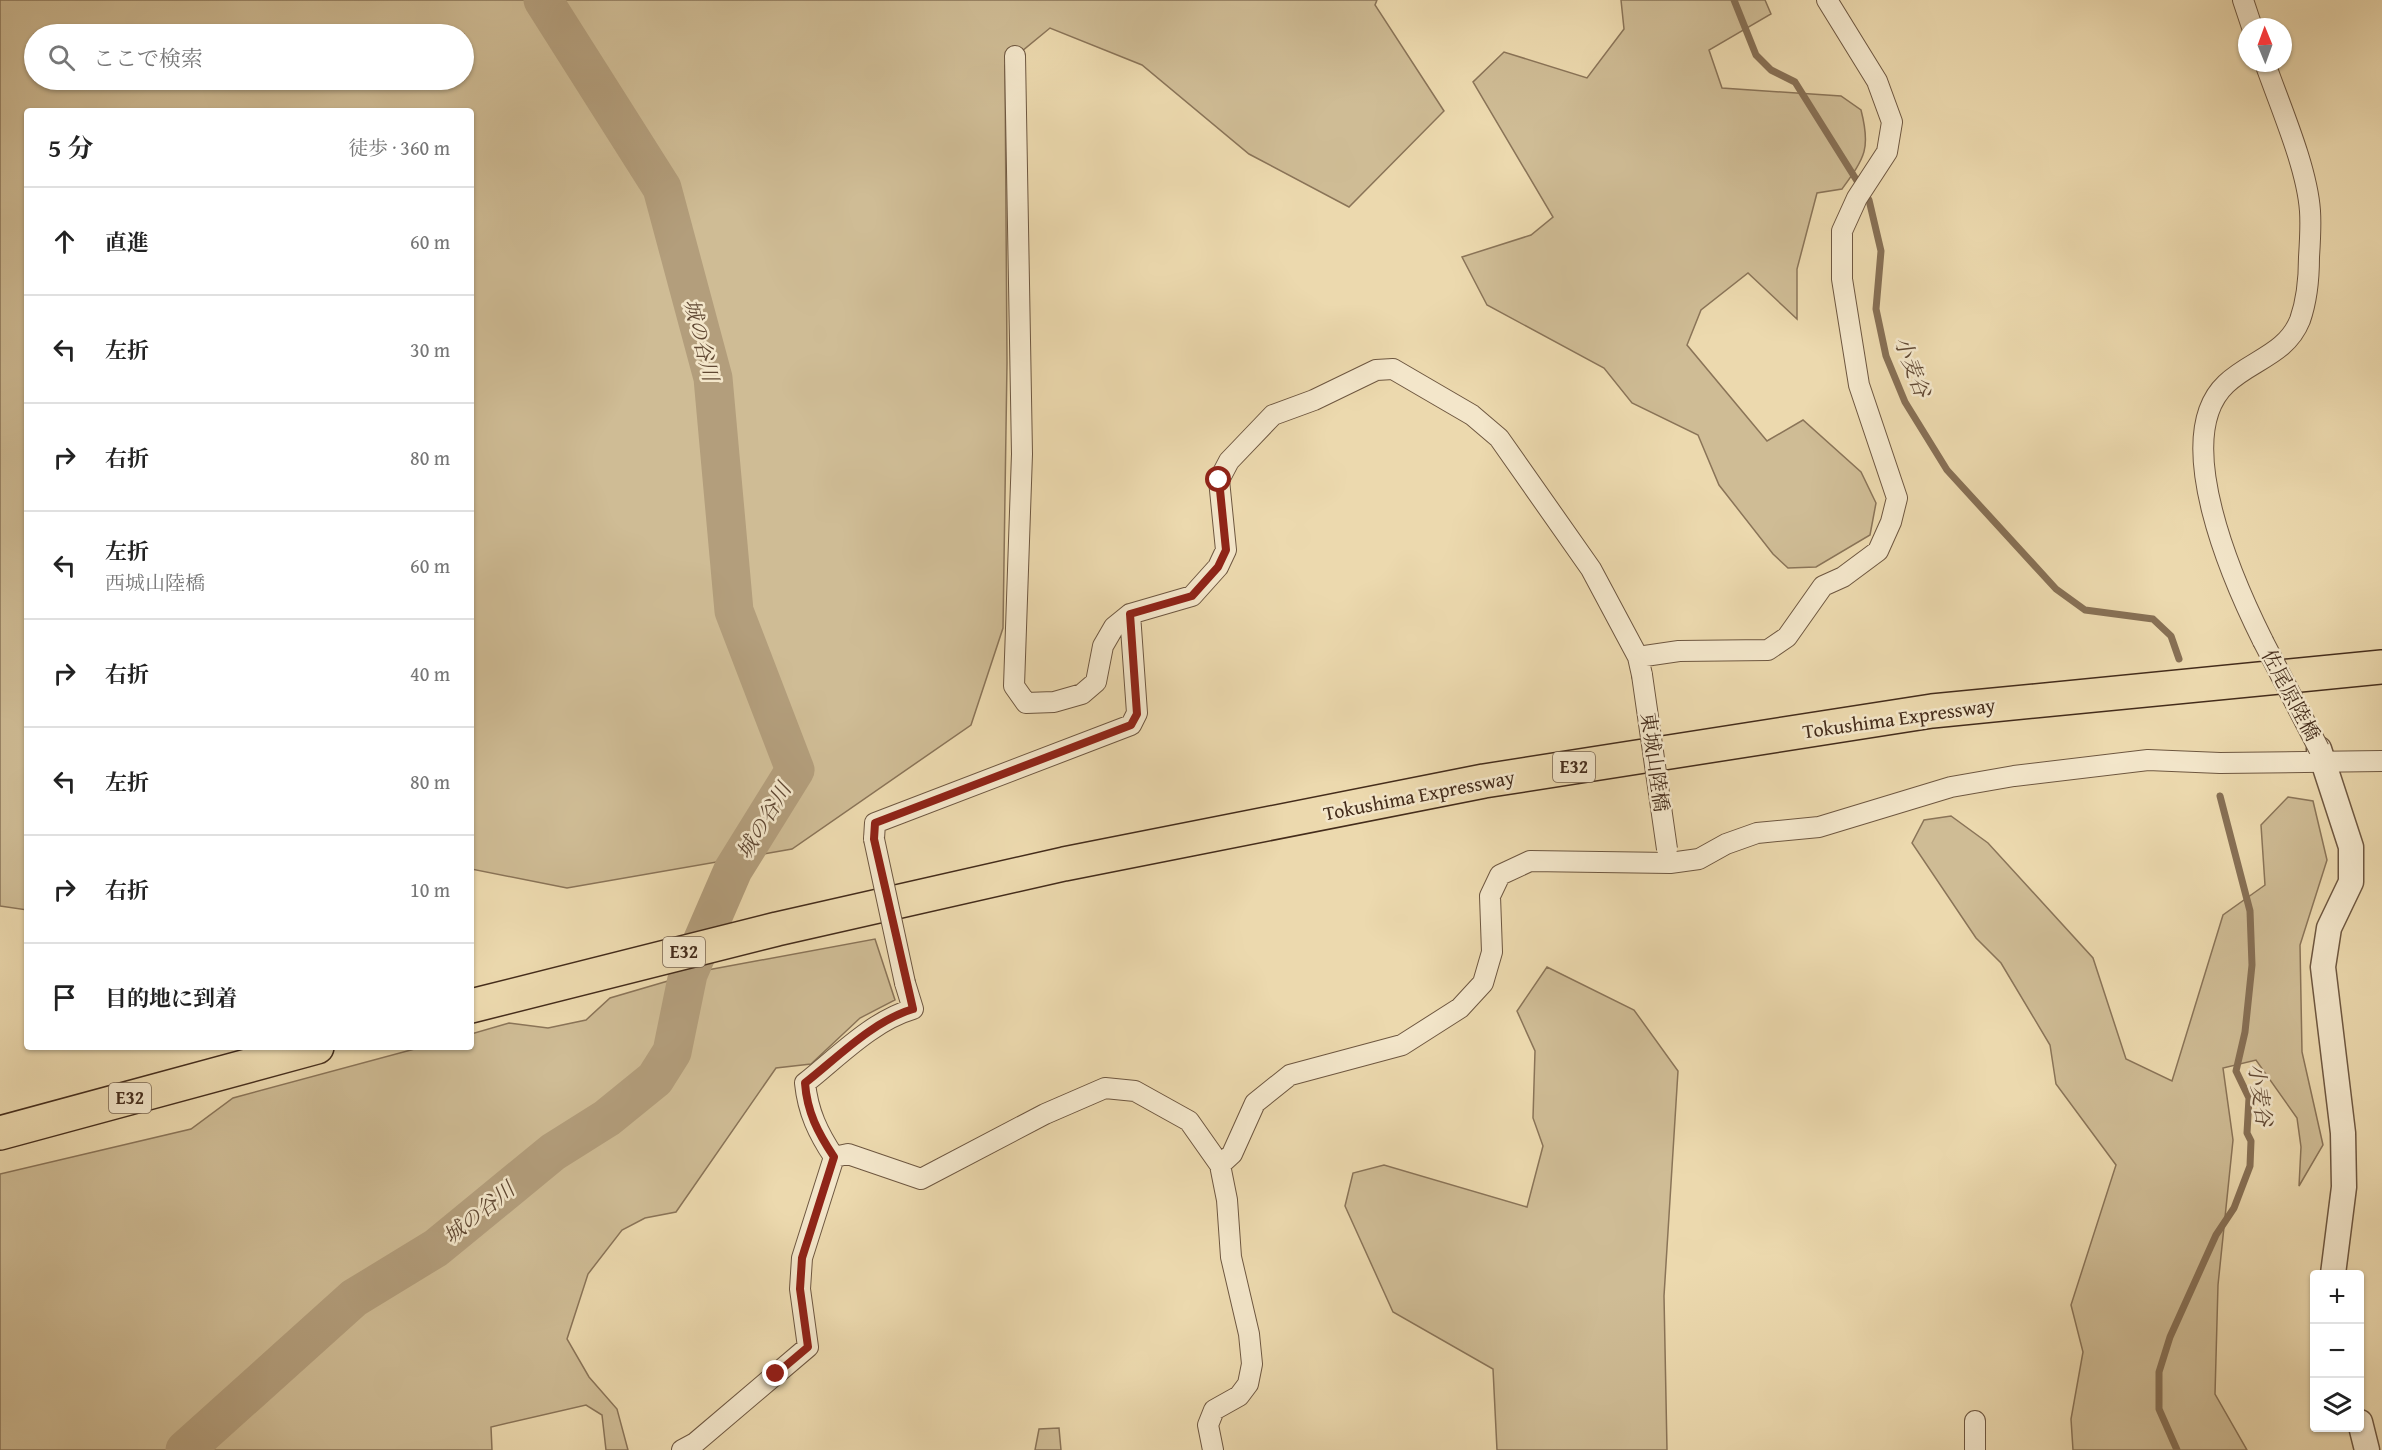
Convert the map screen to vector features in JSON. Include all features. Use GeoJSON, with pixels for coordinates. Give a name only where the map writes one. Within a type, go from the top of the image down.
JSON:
{"type":"FeatureCollection","features":[{"type":"Feature","properties":{"kind":"highway","name":"Tokushima Expressway"},"geometry":{"type":"LineString","coordinates":[[474,1005],[777,929],[1064,864],[1496,779],[1932,711],[2382,667]]}},
{"type":"Feature","properties":{"kind":"highway","name":"E32"},"geometry":{"type":"LineString","coordinates":[[0,1133],[306,1050]]}},
{"type":"Feature","properties":{"kind":"street"},"geometry":{"type":"LineString","coordinates":[[1640,666],[1679,651],[1768,650],[1787,637],[1822,586],[1843,577],[1878,551],[1891,522],[1897,498],[1859,385],[1842,279],[1842,231],[1862,190],[1887,152],[1892,122],[1876,81],[1827,0]]}},
{"type":"Feature","properties":{"kind":"street"},"geometry":{"type":"LineString","coordinates":[[2243,0],[2249,18]]}},
{"type":"Feature","properties":{"kind":"street"},"geometry":{"type":"LineString","coordinates":[[1015,56],[1022,454],[1014,686],[1026,703],[1054,702],[1082,694],[1096,682],[1103,646],[1114,627],[1130,614]]}},
{"type":"Feature","properties":{"kind":"street","name":"佐尾原陸橋"},"geometry":{"type":"LineString","coordinates":[[2268,72],[2296,150],[2310,210],[2309,278],[2300,320],[2282,348],[2226,384],[2209,408],[2202,442],[2212,514],[2241,597],[2322,756]]}},
{"type":"Feature","properties":{"kind":"street","name":"東城山陸橋"},"geometry":{"type":"LineString","coordinates":[[1130,614],[1192,596],[1218,567],[1226,550],[1219,480],[1229,461],[1273,415],[1314,400],[1376,370],[1393,369],[1472,415],[1499,438],[1591,568],[1640,666],[1669,856]]}},
{"type":"Feature","properties":{"kind":"street"},"geometry":{"type":"LineString","coordinates":[[834,1157],[818,1132],[807,1105],[805,1083],[879,1025],[899,1013],[913,1009],[905,983],[874,839],[875,823],[1131,725],[1137,714],[1130,614]]}},
{"type":"Feature","properties":{"kind":"street"},"geometry":{"type":"LineString","coordinates":[[1220,1165],[1232,1154],[1255,1103],[1290,1075],[1402,1045],[1460,1008],[1483,983],[1492,952],[1490,896],[1500,875],[1530,861],[1669,856],[1699,859],[1726,843],[1757,833],[1819,827],[1951,787],[2014,776],[2148,760],[2322,756],[2382,760]]}},
{"type":"Feature","properties":{"kind":"street"},"geometry":{"type":"LineString","coordinates":[[2322,756],[2351,847],[2351,882],[2329,928],[2323,967],[2343,1133],[2344,1187],[2333,1270]]}},
{"type":"Feature","properties":{"kind":"street"},"geometry":{"type":"LineString","coordinates":[[834,1157],[848,1154],[921,1179],[1045,1114],[1105,1089],[1135,1091],[1189,1121],[1220,1165],[1227,1200],[1231,1257],[1249,1334],[1252,1364],[1248,1384],[1239,1396],[1214,1410],[1208,1425],[1213,1450]]}},
{"type":"Feature","properties":{"kind":"street"},"geometry":{"type":"LineString","coordinates":[[682,1450],[695,1443],[808,1347],[800,1289],[802,1258],[834,1157]]}},
{"type":"Feature","properties":{"kind":"street"},"geometry":{"type":"LineString","coordinates":[[1975,1421],[1975,1450]]}},
{"type":"Feature","properties":{"kind":"street"},"geometry":{"type":"LineString","coordinates":[[2362,1432],[2367,1450]]}},
{"type":"Feature","properties":{"kind":"shaded area"},"geometry":{"type":"Polygon","coordinates":[[[0,0],[1377,0],[1375,5],[1444,111],[1349,207],[1249,154],[1142,65],[1050,28],[1005,65],[1007,363],[1003,628],[971,725],[792,849],[567,888],[474,870],[474,108],[24,108],[24,910],[0,906],[0,0]]]}},
{"type":"Feature","properties":{"kind":"shaded area"},"geometry":{"type":"Polygon","coordinates":[[[1621,0],[1765,0],[1771,14],[1709,50],[1722,88],[1841,96],[1861,110],[1865,144],[1861,160],[1842,189],[1817,193],[1797,269],[1797,319],[1748,273],[1701,310],[1687,345],[1767,441],[1803,420],[1861,472],[1876,503],[1870,535],[1816,567],[1788,568],[1773,554],[1719,485],[1698,435],[1632,403],[1604,368],[1487,305],[1462,257],[1531,235],[1553,217],[1473,82],[1504,52],[1587,78],[1624,29],[1621,0]]]}},
{"type":"Feature","properties":{"kind":"shaded area"},"geometry":{"type":"Polygon","coordinates":[[[2288,797],[2313,801],[2327,860],[2300,945],[2302,1052],[2323,1145],[2299,1186],[2301,1147],[2297,1118],[2256,1060],[2223,1068],[2233,1140],[2218,1285],[2215,1394],[2247,1450],[2073,1450],[2071,1419],[2083,1352],[2071,1305],[2116,1165],[2056,1084],[2050,1045],[2001,963],[1976,938],[1912,843],[1924,820],[1951,816],[1988,843],[2093,958],[2126,1059],[2172,1081],[2223,915],[2265,885],[2261,825],[2288,797]]]}},
{"type":"Feature","properties":{"kind":"shaded area"},"geometry":{"type":"Polygon","coordinates":[[[875,939],[895,1000],[860,1018],[811,1064],[776,1068],[676,1212],[645,1218],[622,1230],[588,1274],[567,1339],[589,1377],[617,1409],[628,1450],[606,1450],[602,1415],[586,1405],[491,1427],[492,1450],[0,1450],[0,1174],[191,1129],[233,1098],[411,1050],[474,1050],[474,1033],[509,1023],[548,1028],[586,1020],[610,998],[702,971],[875,939]]]}},
{"type":"Feature","properties":{"kind":"shaded area"},"geometry":{"type":"Polygon","coordinates":[[[1547,967],[1634,1010],[1678,1071],[1664,1296],[1667,1450],[1497,1450],[1493,1369],[1393,1312],[1345,1206],[1353,1173],[1384,1165],[1527,1207],[1543,1146],[1533,1118],[1535,1051],[1517,1011],[1547,967]]]}},
{"type":"Feature","properties":{"kind":"shaded area"},"geometry":{"type":"Polygon","coordinates":[[[1059,1428],[1061,1450],[1035,1450],[1039,1429],[1059,1428]]]}},
{"type":"Feature","properties":{"kind":"waterway","name":"城の谷川"},"geometry":{"type":"LineString","coordinates":[[185,1450],[354,1298],[436,1248],[553,1152],[607,1118],[655,1079],[672,1052],[688,974],[733,870],[795,770],[734,611],[713,378],[662,188],[543,0]]}},
{"type":"Feature","properties":{"kind":"waterway","name":"小麦谷"},"geometry":{"type":"LineString","coordinates":[[1734,0],[1756,55],[1771,70],[1795,82],[1869,200],[1881,251],[1876,309],[1886,356],[1905,402],[1947,470],[2056,589],[2085,610],[2153,619],[2171,636],[2179,659]]}},
{"type":"Feature","properties":{"kind":"waterway","name":"小麦谷"},"geometry":{"type":"LineString","coordinates":[[2177,1450],[2159,1409],[2159,1372],[2170,1337],[2216,1235],[2234,1208],[2250,1166],[2251,1141],[2247,1133],[2249,1098],[2236,1071],[2245,1032],[2252,965],[2250,911],[2220,796]]}},
{"type":"Feature","properties":{"kind":"route"},"geometry":{"type":"LineString","coordinates":[[776,1374],[808,1347],[800,1289],[802,1258],[834,1157],[818,1132],[807,1105],[805,1083],[879,1025],[899,1013],[913,1009],[905,983],[874,839],[875,823],[1131,725],[1137,714],[1130,614],[1192,596],[1218,567],[1226,550],[1219,480]]}}]}
